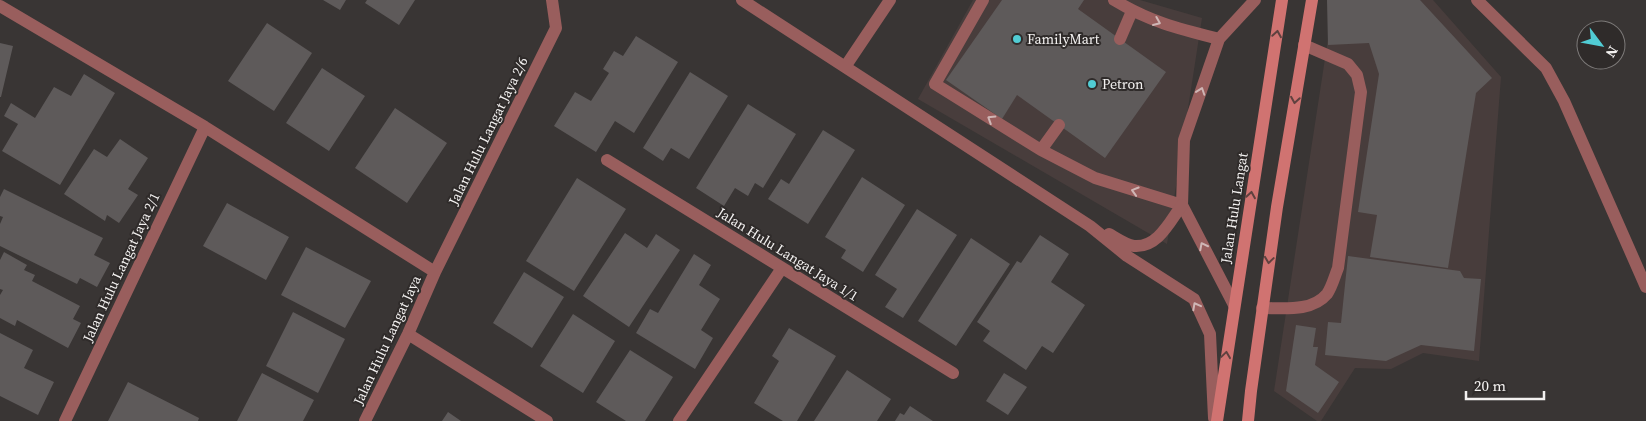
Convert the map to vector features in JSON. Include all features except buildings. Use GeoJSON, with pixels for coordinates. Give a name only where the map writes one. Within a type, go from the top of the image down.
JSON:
{"type":"FeatureCollection","features":[{"type":"Feature","properties":{"kind":"main road","name":"Jalan Hulu Langat"},"geometry":{"type":"LineString","coordinates":[[1216,421],[1282,0]]}},
{"type":"Feature","properties":{"kind":"main road"},"geometry":{"type":"LineString","coordinates":[[1248,421],[1262,308],[1312,0]]}},
{"type":"Feature","properties":{"kind":"street","name":"Jalan Hulu Langat Jaya 2/6"},"geometry":{"type":"LineString","coordinates":[[435,272],[556,28],[552,0]]}},
{"type":"Feature","properties":{"kind":"street"},"geometry":{"type":"LineString","coordinates":[[742,0],[1090,226],[1127,256],[1194,299],[1210,334],[1216,421]]}},
{"type":"Feature","properties":{"kind":"street"},"geometry":{"type":"LineString","coordinates":[[845,67],[890,0]]}},
{"type":"Feature","properties":{"kind":"street"},"geometry":{"type":"LineString","coordinates":[[983,0],[935,84],[1041,150],[1095,178],[1182,205]]}},
{"type":"Feature","properties":{"kind":"street"},"geometry":{"type":"LineString","coordinates":[[1114,0],[1132,12],[1164,25],[1219,39]]}},
{"type":"Feature","properties":{"kind":"street"},"geometry":{"type":"LineString","coordinates":[[1234,305],[1182,205],[1184,140],[1219,39],[1255,0]]}},
{"type":"Feature","properties":{"kind":"street"},"geometry":{"type":"LineString","coordinates":[[1477,0],[1546,68],[1564,101],[1646,287]]}},
{"type":"Feature","properties":{"kind":"street"},"geometry":{"type":"LineString","coordinates":[[0,6],[205,127],[435,272]]}},
{"type":"Feature","properties":{"kind":"street"},"geometry":{"type":"LineString","coordinates":[[1120,39],[1132,12]]}},
{"type":"Feature","properties":{"kind":"street"},"geometry":{"type":"LineString","coordinates":[[1262,308],[1302,307],[1315,303],[1328,293],[1338,268],[1361,92],[1357,75],[1348,64],[1304,45]]}},
{"type":"Feature","properties":{"kind":"street"},"geometry":{"type":"LineString","coordinates":[[1041,150],[1059,125]]}},
{"type":"Feature","properties":{"kind":"street","name":"Jalan Hulu Langat Jaya 2/1"},"geometry":{"type":"LineString","coordinates":[[65,421],[205,127]]}},
{"type":"Feature","properties":{"kind":"street","name":"Jalan Hulu Langat Jaya 1/1"},"geometry":{"type":"LineString","coordinates":[[607,160],[953,373]]}},
{"type":"Feature","properties":{"kind":"street"},"geometry":{"type":"LineString","coordinates":[[1090,226],[1133,246],[1150,243],[1163,232],[1182,205]]}},
{"type":"Feature","properties":{"kind":"street"},"geometry":{"type":"LineString","coordinates":[[680,421],[782,268]]}},
{"type":"Feature","properties":{"kind":"street","name":"Jalan Hulu Langat Jaya"},"geometry":{"type":"LineString","coordinates":[[365,421],[408,334],[435,272]]}},
{"type":"Feature","properties":{"kind":"street"},"geometry":{"type":"LineString","coordinates":[[408,334],[547,421]]}},
{"type":"Feature","properties":{"kind":"shaded area"},"geometry":{"type":"Polygon","coordinates":[[[973,0],[1140,0],[1202,18],[1167,244],[918,99],[973,0]]]}},
{"type":"Feature","properties":{"kind":"shaded area"},"geometry":{"type":"Polygon","coordinates":[[[1334,0],[1433,0],[1501,77],[1479,361],[1423,353],[1391,369],[1355,368],[1321,421],[1317,421],[1274,391],[1334,0]]]}},
{"type":"Feature","properties":{"kind":"place","name":"FamilyMart"},"geometry":{"type":"Point","coordinates":[1017,39]}},
{"type":"Feature","properties":{"kind":"place","name":"Petron"},"geometry":{"type":"Point","coordinates":[1092,84]}}]}
